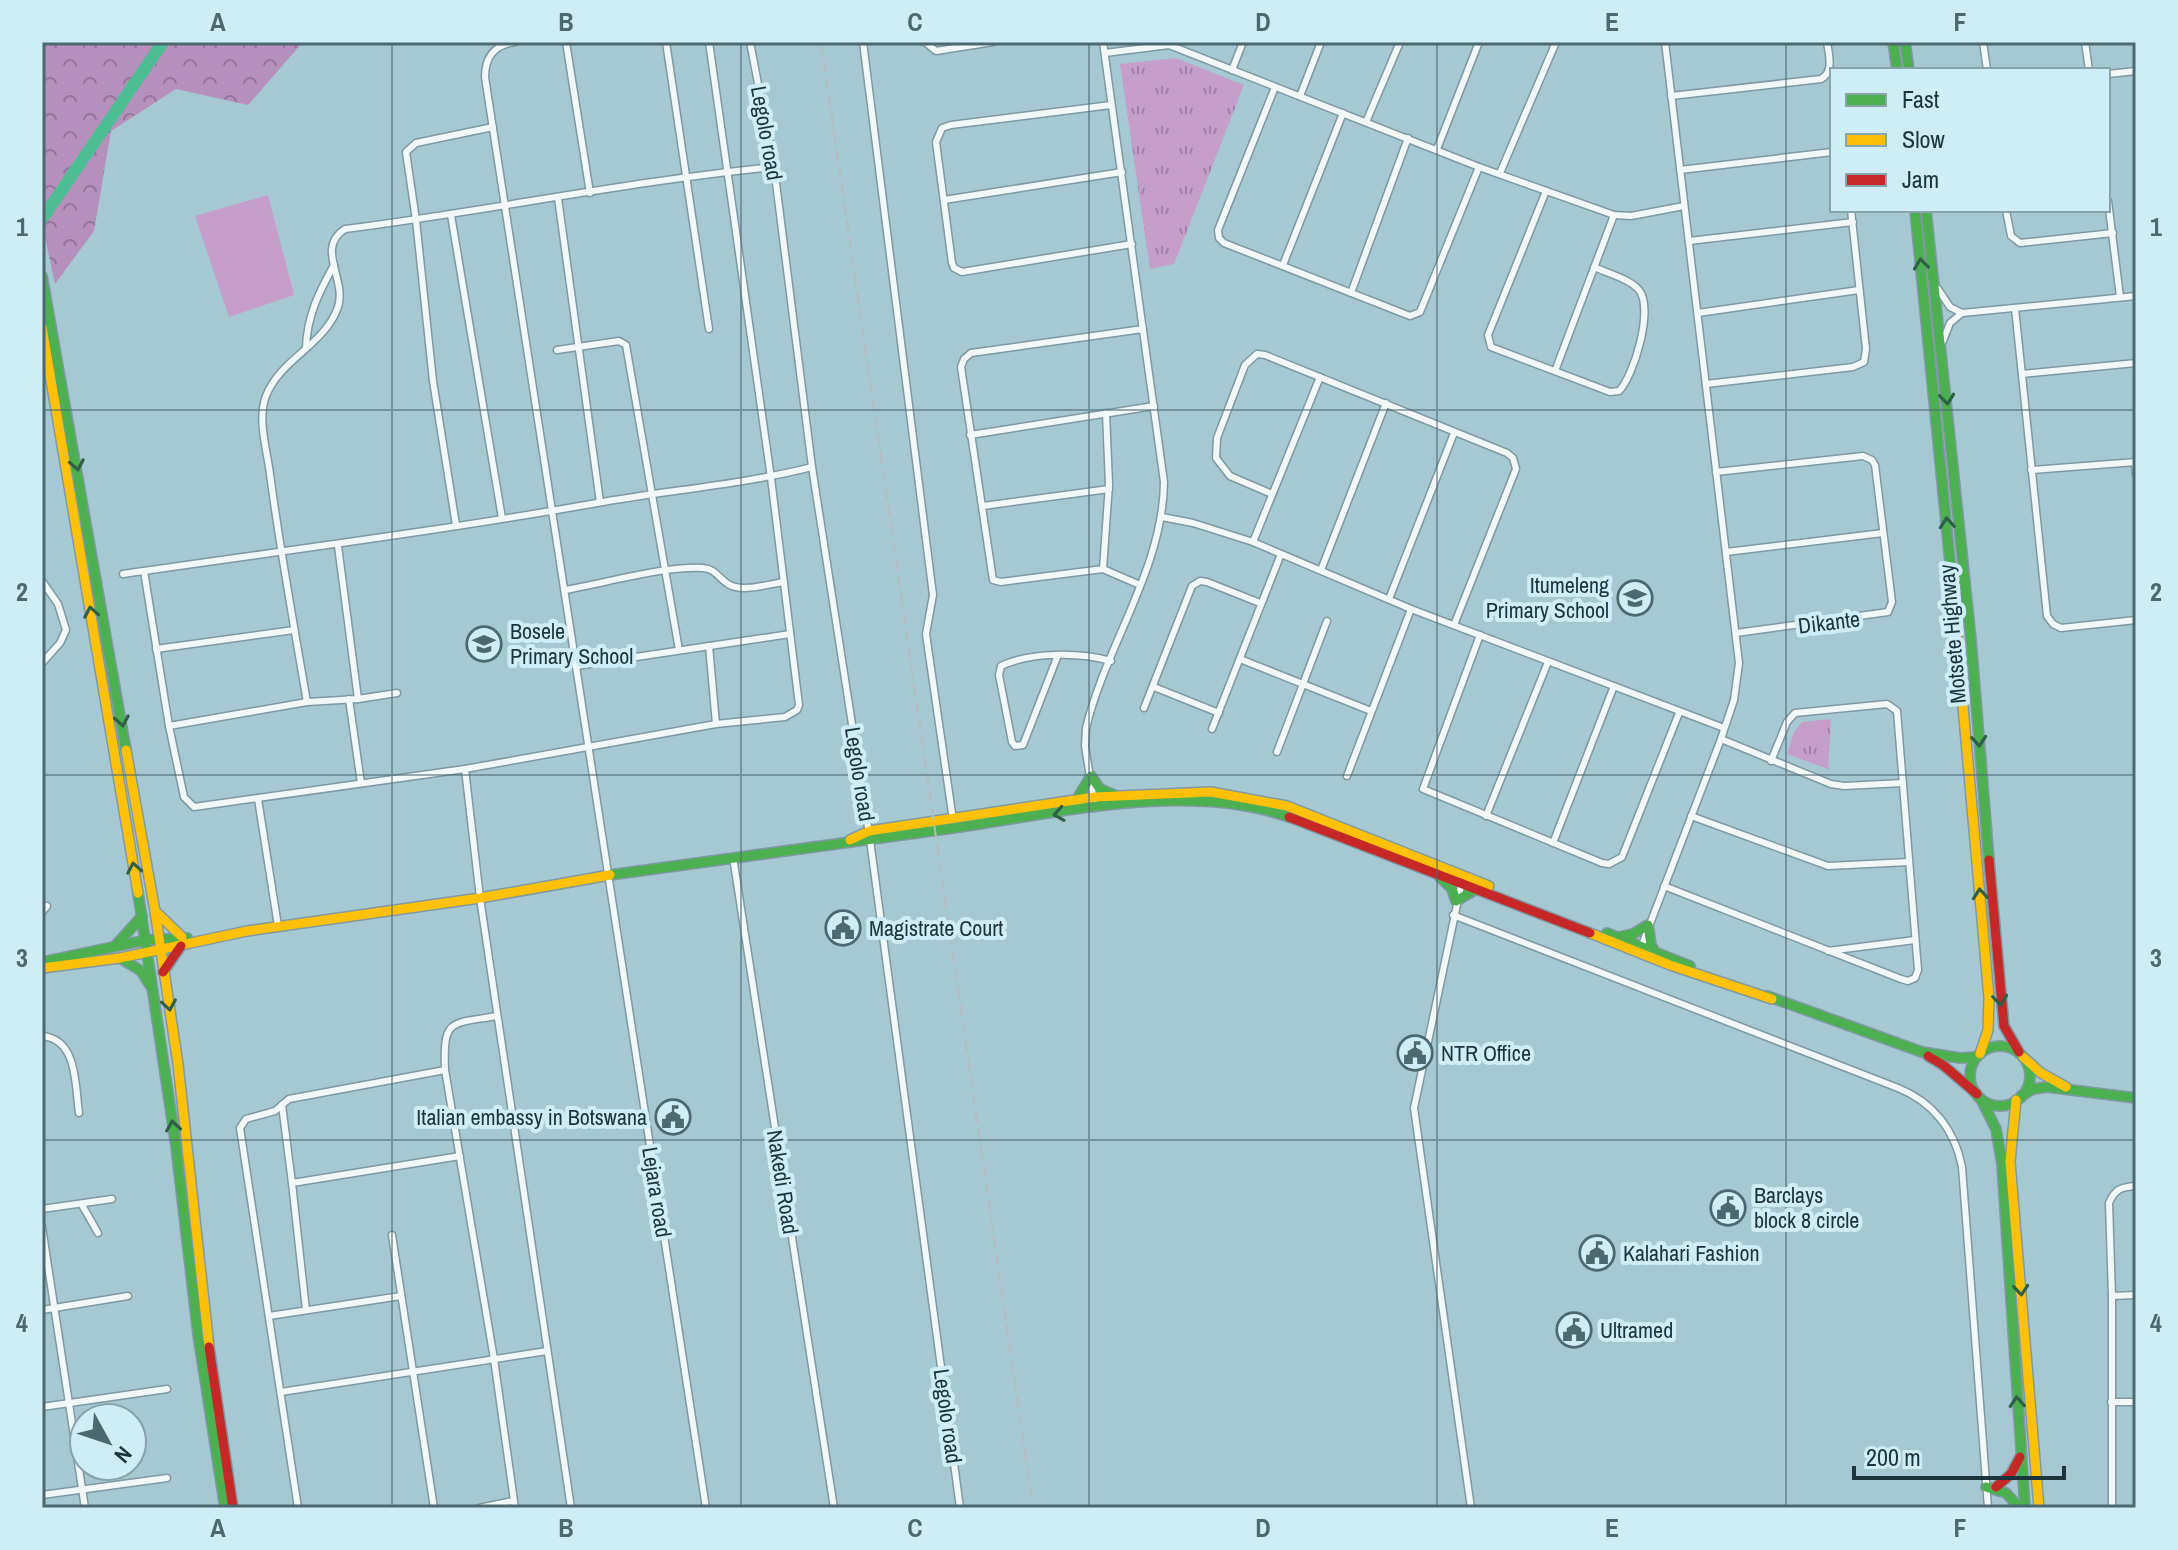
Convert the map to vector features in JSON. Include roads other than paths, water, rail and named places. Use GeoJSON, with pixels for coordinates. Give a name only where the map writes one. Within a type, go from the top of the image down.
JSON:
{"type":"FeatureCollection","features":[{"type":"Feature","properties":{"kind":"main road"},"geometry":{"type":"LineString","coordinates":[[1893,42],[1897,68]]}},
{"type":"Feature","properties":{"kind":"main road"},"geometry":{"type":"LineString","coordinates":[[1905,42],[1909,68]]}},
{"type":"Feature","properties":{"kind":"main road","name":"Motsete Highway"},"geometry":{"type":"LineString","coordinates":[[1915,212],[1957,629],[1989,998],[1988,1030],[1978,1055]]}},
{"type":"Feature","properties":{"kind":"main road","name":"Motsete Highway"},"geometry":{"type":"LineString","coordinates":[[1926,212],[1971,640],[2000,995],[2004,1026],[2021,1055]]}},
{"type":"Feature","properties":{"kind":"main road"},"geometry":{"type":"LineString","coordinates":[[42,277],[155,911],[178,1064],[207,1333],[233,1508]]}},
{"type":"Feature","properties":{"kind":"main road"},"geometry":{"type":"LineString","coordinates":[[42,327],[142,916],[176,1146],[198,1334],[225,1508]]}},
{"type":"Feature","properties":{"kind":"main road"},"geometry":{"type":"LineString","coordinates":[[1073,800],[1082,793],[1091,776],[1100,789],[1117,796]]}},
{"type":"Feature","properties":{"kind":"main road"},"geometry":{"type":"LineString","coordinates":[[870,835],[1095,802],[1117,796],[1211,792],[1242,796],[1286,810],[1772,999],[1922,1052],[1960,1058],[1978,1055],[1995,1046],[2011,1048],[2041,1073],[2069,1088]]}},
{"type":"Feature","properties":{"kind":"main road"},"geometry":{"type":"LineString","coordinates":[[42,968],[120,958],[159,938],[194,940],[480,898],[609,875],[850,840],[1073,800],[1215,800],[1286,810],[1434,872],[1463,878],[1478,888],[1757,996],[1772,999]]}},
{"type":"Feature","properties":{"kind":"main road"},"geometry":{"type":"LineString","coordinates":[[1434,872],[1448,884],[1456,901],[1478,888]]}},
{"type":"Feature","properties":{"kind":"main road"},"geometry":{"type":"LineString","coordinates":[[155,911],[182,941]]}},
{"type":"Feature","properties":{"kind":"main road"},"geometry":{"type":"LineString","coordinates":[[116,945],[142,916]]}},
{"type":"Feature","properties":{"kind":"main road"},"geometry":{"type":"LineString","coordinates":[[1616,937],[1633,934],[1648,925],[1655,952]]}},
{"type":"Feature","properties":{"kind":"main road"},"geometry":{"type":"LineString","coordinates":[[42,962],[116,945],[160,949],[182,941]]}},
{"type":"Feature","properties":{"kind":"main road"},"geometry":{"type":"LineString","coordinates":[[163,972],[182,941]]}},
{"type":"Feature","properties":{"kind":"main road"},"geometry":{"type":"LineString","coordinates":[[120,958],[141,971],[154,994]]}},
{"type":"Feature","properties":{"kind":"main road"},"geometry":{"type":"LineString","coordinates":[[1922,1052],[1943,1065],[1979,1097],[1998,1105],[2039,1088],[2069,1088],[2136,1098]]}},
{"type":"Feature","properties":{"kind":"main road"},"geometry":{"type":"LineString","coordinates":[[1978,1055],[1972,1064],[1970,1080],[1996,1129],[2002,1164],[2022,1508]]}},
{"type":"Feature","properties":{"kind":"main road"},"geometry":{"type":"LineString","coordinates":[[2021,1055],[2029,1068],[2029,1080],[2018,1098],[2010,1162],[2039,1508]]}},
{"type":"Feature","properties":{"kind":"main road"},"geometry":{"type":"LineString","coordinates":[[2021,1454],[2015,1469],[1991,1487],[2015,1500],[2022,1508]]}},
{"type":"Feature","properties":{"kind":"street","name":"Lejara road"},"geometry":{"type":"LineString","coordinates":[[515,42],[503,44],[494,50],[485,67],[706,1508]]}},
{"type":"Feature","properties":{"kind":"street"},"geometry":{"type":"LineString","coordinates":[[566,42],[590,193]]}},
{"type":"Feature","properties":{"kind":"street"},"geometry":{"type":"LineString","coordinates":[[666,42],[709,329]]}},
{"type":"Feature","properties":{"kind":"street"},"geometry":{"type":"LineString","coordinates":[[144,571],[184,797],[189,804],[201,807],[465,769],[716,724],[785,717],[797,710],[799,705],[771,478],[709,42]]}},
{"type":"Feature","properties":{"kind":"street","name":"Legolo road"},"geometry":{"type":"LineString","coordinates":[[750,42],[774,167],[812,467],[870,835],[960,1508]]}},
{"type":"Feature","properties":{"kind":"street"},"geometry":{"type":"LineString","coordinates":[[863,42],[933,595],[926,634],[953,820]]}},
{"type":"Feature","properties":{"kind":"street"},"geometry":{"type":"LineString","coordinates":[[925,42],[936,51],[993,42]]}},
{"type":"Feature","properties":{"kind":"street"},"geometry":{"type":"LineString","coordinates":[[1095,802],[1085,746],[1086,728],[1162,517],[1164,482],[1103,42]]}},
{"type":"Feature","properties":{"kind":"street"},"geometry":{"type":"LineString","coordinates":[[1232,70],[1243,42]]}},
{"type":"Feature","properties":{"kind":"street"},"geometry":{"type":"LineString","coordinates":[[1300,96],[1321,42]]}},
{"type":"Feature","properties":{"kind":"street"},"geometry":{"type":"LineString","coordinates":[[1366,122],[1400,42]]}},
{"type":"Feature","properties":{"kind":"street"},"geometry":{"type":"LineString","coordinates":[[1437,149],[1479,42]]}},
{"type":"Feature","properties":{"kind":"street"},"geometry":{"type":"LineString","coordinates":[[1500,173],[1556,42]]}},
{"type":"Feature","properties":{"kind":"street"},"geometry":{"type":"LineString","coordinates":[[1640,949],[1721,739],[1738,685],[1739,663],[1665,42]]}},
{"type":"Feature","properties":{"kind":"street"},"geometry":{"type":"LineString","coordinates":[[1671,96],[1821,79],[1827,76],[1830,69],[1827,42]]}},
{"type":"Feature","properties":{"kind":"street"},"geometry":{"type":"LineString","coordinates":[[1983,42],[1987,68]]}},
{"type":"Feature","properties":{"kind":"street"},"geometry":{"type":"LineString","coordinates":[[2085,42],[2089,68]]}},
{"type":"Feature","properties":{"kind":"street"},"geometry":{"type":"LineString","coordinates":[[1105,53],[1170,43],[1479,167],[1614,215],[1631,216],[1684,206]]}},
{"type":"Feature","properties":{"kind":"street"},"geometry":{"type":"LineString","coordinates":[[2110,74],[2136,71]]}},
{"type":"Feature","properties":{"kind":"street"},"geometry":{"type":"LineString","coordinates":[[1275,87],[1218,234],[1224,243],[1351,293],[1410,316],[1417,314],[1423,307],[1479,167]]}},
{"type":"Feature","properties":{"kind":"street"},"geometry":{"type":"LineString","coordinates":[[1111,105],[942,128],[936,142],[952,263],[962,272],[1132,244]]}},
{"type":"Feature","properties":{"kind":"street"},"geometry":{"type":"LineString","coordinates":[[1283,265],[1343,113]]}},
{"type":"Feature","properties":{"kind":"street"},"geometry":{"type":"LineString","coordinates":[[456,525],[433,381],[406,152],[416,143],[493,127]]}},
{"type":"Feature","properties":{"kind":"street"},"geometry":{"type":"LineString","coordinates":[[1351,293],[1408,138]]}},
{"type":"Feature","properties":{"kind":"street"},"geometry":{"type":"LineString","coordinates":[[1680,170],[1830,152]]}},
{"type":"Feature","properties":{"kind":"street"},"geometry":{"type":"LineString","coordinates":[[307,702],[281,552],[262,411],[274,380],[321,335],[338,307],[340,295],[332,240],[345,229],[507,207],[727,171],[774,167]]}},
{"type":"Feature","properties":{"kind":"street"},"geometry":{"type":"LineString","coordinates":[[944,200],[1122,172]]}},
{"type":"Feature","properties":{"kind":"street"},"geometry":{"type":"LineString","coordinates":[[1546,191],[1487,339],[1495,351],[1610,392],[1619,391],[1625,384],[1644,329],[1643,299],[1632,284],[1594,267]]}},
{"type":"Feature","properties":{"kind":"street"},"geometry":{"type":"LineString","coordinates":[[558,198],[600,502]]}},
{"type":"Feature","properties":{"kind":"street"},"geometry":{"type":"LineString","coordinates":[[1706,384],[1859,366],[1866,357],[1851,212]]}},
{"type":"Feature","properties":{"kind":"street"},"geometry":{"type":"LineString","coordinates":[[2006,212],[2011,236],[2020,243],[2113,233]]}},
{"type":"Feature","properties":{"kind":"street"},"geometry":{"type":"LineString","coordinates":[[2110,212],[2120,297]]}},
{"type":"Feature","properties":{"kind":"street"},"geometry":{"type":"LineString","coordinates":[[451,215],[502,518]]}},
{"type":"Feature","properties":{"kind":"street"},"geometry":{"type":"LineString","coordinates":[[1555,371],[1614,215]]}},
{"type":"Feature","properties":{"kind":"street"},"geometry":{"type":"LineString","coordinates":[[1689,241],[1853,222]]}},
{"type":"Feature","properties":{"kind":"street"},"geometry":{"type":"LineString","coordinates":[[306,348],[309,316],[334,265]]}},
{"type":"Feature","properties":{"kind":"street"},"geometry":{"type":"LineString","coordinates":[[1935,283],[1950,307],[1962,313],[2136,296]]}},
{"type":"Feature","properties":{"kind":"street"},"geometry":{"type":"LineString","coordinates":[[1698,313],[1859,290]]}},
{"type":"Feature","properties":{"kind":"street"},"geometry":{"type":"LineString","coordinates":[[2015,308],[2050,621],[2061,628],[2136,620]]}},
{"type":"Feature","properties":{"kind":"street"},"geometry":{"type":"LineString","coordinates":[[1942,347],[1950,323],[1962,313]]}},
{"type":"Feature","properties":{"kind":"street"},"geometry":{"type":"LineString","coordinates":[[1140,585],[1103,569],[996,582],[992,578],[961,367],[971,353],[1143,329]]}},
{"type":"Feature","properties":{"kind":"street"},"geometry":{"type":"LineString","coordinates":[[557,350],[619,341],[626,345],[679,650]]}},
{"type":"Feature","properties":{"kind":"street"},"geometry":{"type":"LineString","coordinates":[[1272,494],[1230,476],[1216,458],[1217,438],[1245,365],[1257,354],[1507,453],[1513,458],[1516,469],[1454,625]]}},
{"type":"Feature","properties":{"kind":"street"},"geometry":{"type":"LineString","coordinates":[[2022,374],[2136,363]]}},
{"type":"Feature","properties":{"kind":"street"},"geometry":{"type":"LineString","coordinates":[[1253,542],[1320,377]]}},
{"type":"Feature","properties":{"kind":"street"},"geometry":{"type":"LineString","coordinates":[[1321,570],[1386,403]]}},
{"type":"Feature","properties":{"kind":"street"},"geometry":{"type":"LineString","coordinates":[[970,435],[1154,406]]}},
{"type":"Feature","properties":{"kind":"street"},"geometry":{"type":"LineString","coordinates":[[1103,569],[1109,489],[1106,413]]}},
{"type":"Feature","properties":{"kind":"street"},"geometry":{"type":"LineString","coordinates":[[1389,599],[1454,433]]}},
{"type":"Feature","properties":{"kind":"street"},"geometry":{"type":"LineString","coordinates":[[1716,472],[1868,457],[1875,465],[1883,533],[1726,552]]}},
{"type":"Feature","properties":{"kind":"street"},"geometry":{"type":"LineString","coordinates":[[2031,470],[2135,462],[2136,475]]}},
{"type":"Feature","properties":{"kind":"street"},"geometry":{"type":"LineString","coordinates":[[123,574],[338,546],[600,502],[771,478],[812,467]]}},
{"type":"Feature","properties":{"kind":"street"},"geometry":{"type":"LineString","coordinates":[[983,506],[1109,489]]}},
{"type":"Feature","properties":{"kind":"street"},"geometry":{"type":"LineString","coordinates":[[1162,517],[1193,523],[1253,542],[1411,609],[1724,728]]}},
{"type":"Feature","properties":{"kind":"street","name":"Dikante"},"geometry":{"type":"LineString","coordinates":[[1736,633],[1877,616],[1888,612],[1892,602],[1883,533]]}},
{"type":"Feature","properties":{"kind":"street"},"geometry":{"type":"LineString","coordinates":[[338,546],[358,699]]}},
{"type":"Feature","properties":{"kind":"street"},"geometry":{"type":"LineString","coordinates":[[1212,729],[1281,554]]}},
{"type":"Feature","properties":{"kind":"street"},"geometry":{"type":"LineString","coordinates":[[565,590],[702,568],[712,570],[728,584],[738,588],[784,582]]}},
{"type":"Feature","properties":{"kind":"street"},"geometry":{"type":"LineString","coordinates":[[42,581],[58,604],[66,630],[60,643],[42,663]]}},
{"type":"Feature","properties":{"kind":"street"},"geometry":{"type":"LineString","coordinates":[[1144,708],[1192,586],[1207,582],[1260,603]]}},
{"type":"Feature","properties":{"kind":"street"},"geometry":{"type":"LineString","coordinates":[[1347,776],[1411,609]]}},
{"type":"Feature","properties":{"kind":"street"},"geometry":{"type":"LineString","coordinates":[[1277,752],[1327,621]]}},
{"type":"Feature","properties":{"kind":"street"},"geometry":{"type":"LineString","coordinates":[[156,649],[294,630]]}},
{"type":"Feature","properties":{"kind":"street"},"geometry":{"type":"LineString","coordinates":[[576,666],[790,634]]}},
{"type":"Feature","properties":{"kind":"street"},"geometry":{"type":"LineString","coordinates":[[1480,635],[1423,786],[1426,792],[1602,863],[1609,864],[1622,857],[1679,713]]}},
{"type":"Feature","properties":{"kind":"street"},"geometry":{"type":"LineString","coordinates":[[709,646],[716,724]]}},
{"type":"Feature","properties":{"kind":"street"},"geometry":{"type":"LineString","coordinates":[[1058,655],[1023,745],[1015,746],[999,675],[1001,666],[1058,655],[1085,654],[1111,661]]}},
{"type":"Feature","properties":{"kind":"street"},"geometry":{"type":"LineString","coordinates":[[1240,659],[1371,711]]}},
{"type":"Feature","properties":{"kind":"street"},"geometry":{"type":"LineString","coordinates":[[1486,816],[1548,662]]}},
{"type":"Feature","properties":{"kind":"street"},"geometry":{"type":"LineString","coordinates":[[1553,843],[1614,686]]}},
{"type":"Feature","properties":{"kind":"street"},"geometry":{"type":"LineString","coordinates":[[1154,687],[1219,713]]}},
{"type":"Feature","properties":{"kind":"street"},"geometry":{"type":"LineString","coordinates":[[169,726],[307,702],[397,693]]}},
{"type":"Feature","properties":{"kind":"street"},"geometry":{"type":"LineString","coordinates":[[349,699],[361,783]]}},
{"type":"Feature","properties":{"kind":"street"},"geometry":{"type":"LineString","coordinates":[[1664,886],[1908,981],[1915,978],[1918,970],[1895,708],[1887,704],[1795,713],[1787,722],[1771,761]]}},
{"type":"Feature","properties":{"kind":"street"},"geometry":{"type":"LineString","coordinates":[[1721,739],[1838,786],[1903,783]]}},
{"type":"Feature","properties":{"kind":"street"},"geometry":{"type":"LineString","coordinates":[[465,769],[480,898],[571,1508]]}},
{"type":"Feature","properties":{"kind":"street"},"geometry":{"type":"LineString","coordinates":[[258,799],[278,926]]}},
{"type":"Feature","properties":{"kind":"street"},"geometry":{"type":"LineString","coordinates":[[1691,816],[1828,866],[1909,862]]}},
{"type":"Feature","properties":{"kind":"street","name":"Nakedi Road"},"geometry":{"type":"LineString","coordinates":[[733,857],[834,1508]]}},
{"type":"Feature","properties":{"kind":"street"},"geometry":{"type":"LineString","coordinates":[[1463,878],[1414,1108],[1471,1508]]}},
{"type":"Feature","properties":{"kind":"street"},"geometry":{"type":"LineString","coordinates":[[1453,915],[1913,1094],[1933,1109],[1957,1144],[1962,1167],[1991,1487],[1988,1508]]}},
{"type":"Feature","properties":{"kind":"street"},"geometry":{"type":"LineString","coordinates":[[1827,951],[1915,940]]}},
{"type":"Feature","properties":{"kind":"street"},"geometry":{"type":"LineString","coordinates":[[479,1508],[514,1505],[494,1359],[445,1070],[444,1039],[448,1028],[456,1023],[497,1016]]}},
{"type":"Feature","properties":{"kind":"street"},"geometry":{"type":"LineString","coordinates":[[42,1036],[53,1038],[68,1052],[79,1113]]}},
{"type":"Feature","properties":{"kind":"street"},"geometry":{"type":"LineString","coordinates":[[298,1508],[240,1128],[246,1119],[275,1111],[289,1099],[445,1070]]}},
{"type":"Feature","properties":{"kind":"street"},"geometry":{"type":"LineString","coordinates":[[282,1105],[306,1310]]}},
{"type":"Feature","properties":{"kind":"street"},"geometry":{"type":"LineString","coordinates":[[292,1183],[460,1156]]}},
{"type":"Feature","properties":{"kind":"street"},"geometry":{"type":"LineString","coordinates":[[2112,1508],[2109,1203],[2114,1193],[2122,1187],[2136,1186]]}},
{"type":"Feature","properties":{"kind":"street"},"geometry":{"type":"LineString","coordinates":[[45,1208],[112,1199]]}},
{"type":"Feature","properties":{"kind":"street"},"geometry":{"type":"LineString","coordinates":[[82,1205],[98,1233]]}},
{"type":"Feature","properties":{"kind":"street"},"geometry":{"type":"LineString","coordinates":[[42,1227],[69,1402],[167,1389]]}},
{"type":"Feature","properties":{"kind":"street"},"geometry":{"type":"LineString","coordinates":[[392,1235],[434,1508]]}},
{"type":"Feature","properties":{"kind":"street"},"geometry":{"type":"LineString","coordinates":[[2112,1296],[2136,1295]]}},
{"type":"Feature","properties":{"kind":"street"},"geometry":{"type":"LineString","coordinates":[[42,1310],[128,1296]]}},
{"type":"Feature","properties":{"kind":"street"},"geometry":{"type":"LineString","coordinates":[[269,1316],[401,1296]]}},
{"type":"Feature","properties":{"kind":"street"},"geometry":{"type":"LineString","coordinates":[[281,1392],[547,1351]]}},
{"type":"Feature","properties":{"kind":"street"},"geometry":{"type":"LineString","coordinates":[[42,1407],[68,1402]]}},
{"type":"Feature","properties":{"kind":"street"},"geometry":{"type":"LineString","coordinates":[[2111,1402],[2136,1402]]}},
{"type":"Feature","properties":{"kind":"street"},"geometry":{"type":"LineString","coordinates":[[42,1495],[167,1478]]}},
{"type":"Feature","properties":{"kind":"street"},"geometry":{"type":"LineString","coordinates":[[81,1482],[85,1508]]}},
{"type":"Feature","properties":{"kind":"waterway"},"geometry":{"type":"LineString","coordinates":[[42,219],[163,42]]}},
{"type":"Feature","properties":{"kind":"railway"},"geometry":{"type":"LineString","coordinates":[[821,42],[1033,1508]]}},
{"type":"Feature","properties":{"kind":"place","name":"Itumeleng Primary School"},"geometry":{"type":"Point","coordinates":[1635,598]}},
{"type":"Feature","properties":{"kind":"place","name":"Bosele Primary School"},"geometry":{"type":"Point","coordinates":[484,644]}},
{"type":"Feature","properties":{"kind":"place","name":"Magistrate Court"},"geometry":{"type":"Point","coordinates":[843,928]}},
{"type":"Feature","properties":{"kind":"place","name":"NTR Office"},"geometry":{"type":"Point","coordinates":[1415,1053]}},
{"type":"Feature","properties":{"kind":"place","name":"Italian embassy in Botswana"},"geometry":{"type":"Point","coordinates":[673,1117]}},
{"type":"Feature","properties":{"kind":"place","name":"Barclays block 8 circle"},"geometry":{"type":"Point","coordinates":[1728,1208]}},
{"type":"Feature","properties":{"kind":"place","name":"Kalahari Fashion"},"geometry":{"type":"Point","coordinates":[1597,1253]}},
{"type":"Feature","properties":{"kind":"place","name":"Ultramed"},"geometry":{"type":"Point","coordinates":[1574,1330]}}]}
